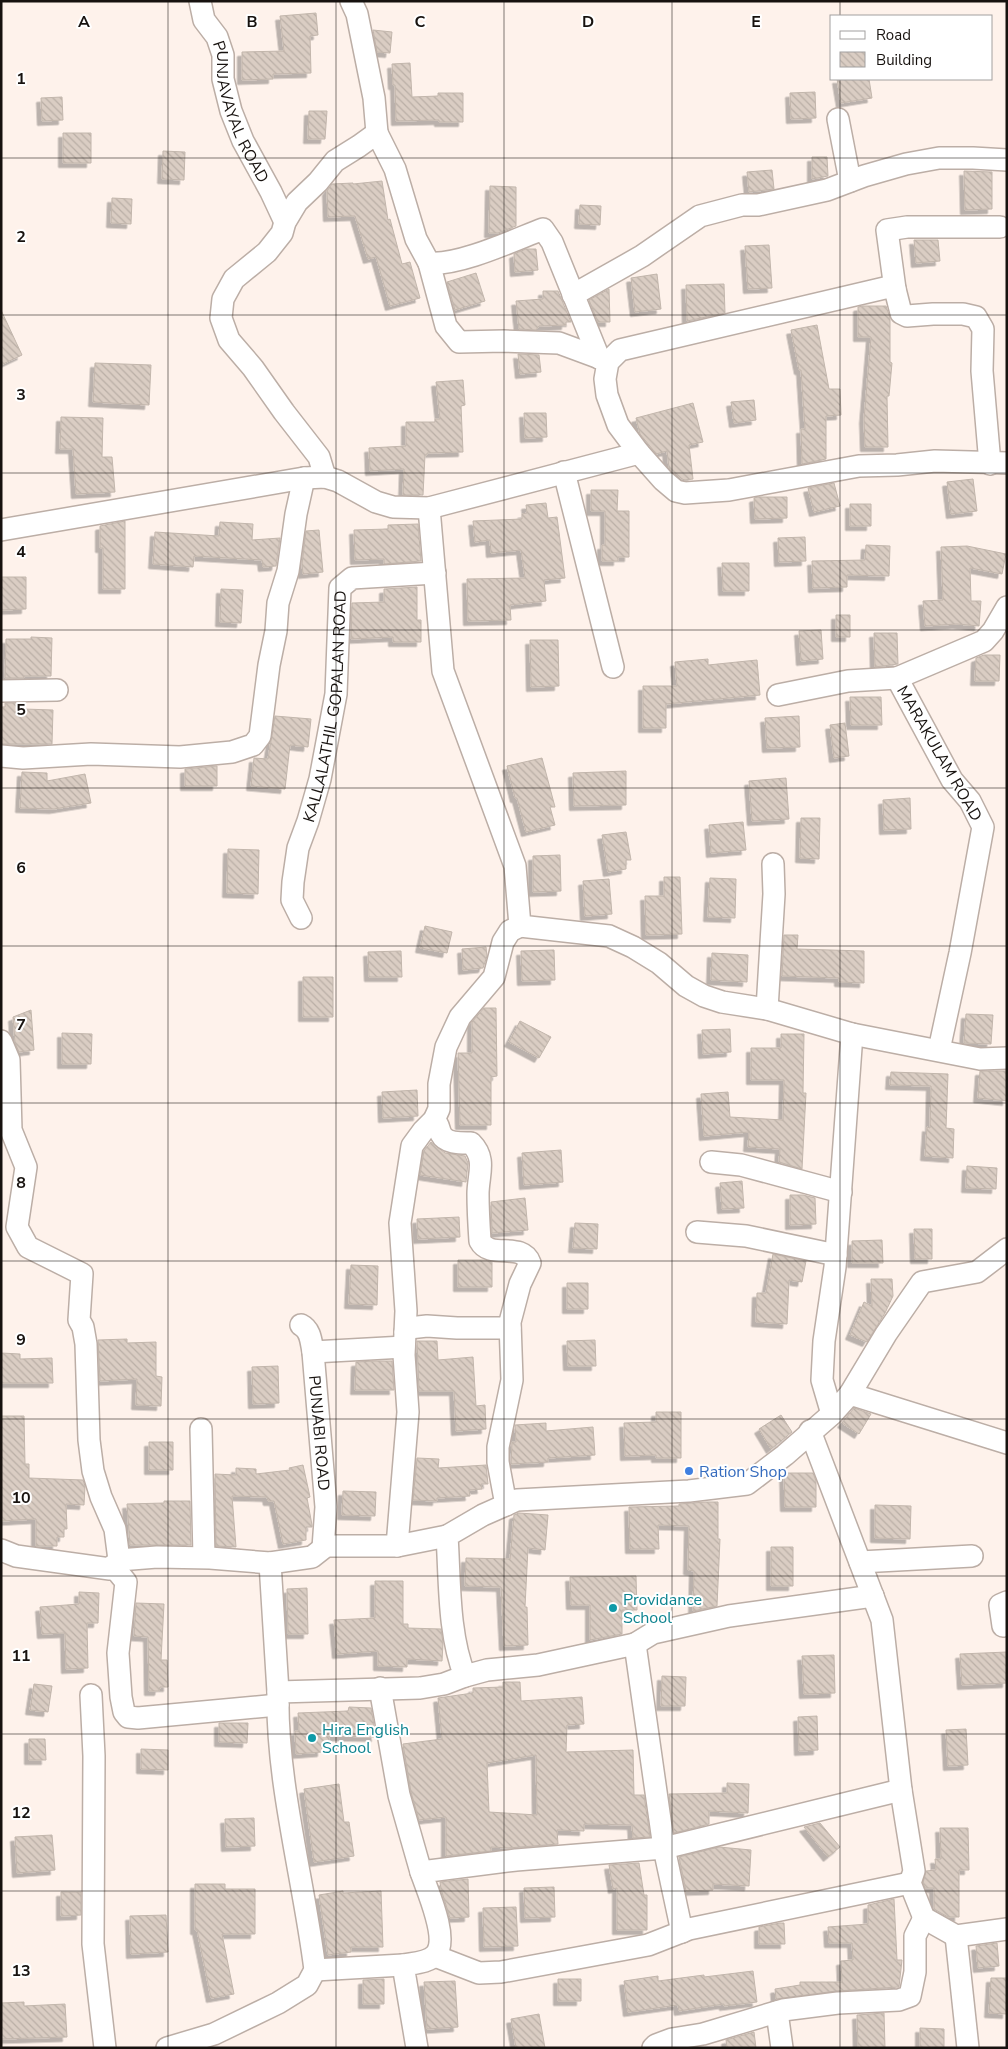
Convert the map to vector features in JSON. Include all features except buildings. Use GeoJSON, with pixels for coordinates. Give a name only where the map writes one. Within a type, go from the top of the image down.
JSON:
{"type":"FeatureCollection","features":[{"type":"Feature","properties":{"kind":"street","name":"PUNJAVAYAL ROAD"},"geometry":{"type":"LineString","coordinates":[[200,1],[204,20],[217,37],[223,55],[223,79],[231,111],[243,141],[285,222]]}},
{"type":"Feature","properties":{"kind":"street"},"geometry":{"type":"LineString","coordinates":[[352,1],[357,14],[372,88],[377,133],[395,169],[416,239],[430,263],[446,326],[459,342],[559,343],[603,360]]}},
{"type":"Feature","properties":{"kind":"street"},"geometry":{"type":"LineString","coordinates":[[838,119],[850,182]]}},
{"type":"Feature","properties":{"kind":"street"},"geometry":{"type":"LineString","coordinates":[[1,756],[23,758],[91,754],[180,757],[232,752],[253,744],[260,736],[269,665],[276,631],[278,603],[288,571],[296,514],[315,478],[320,458],[253,368],[229,340],[221,318],[223,299],[234,279],[267,252],[282,233],[285,222],[297,202],[318,182],[335,161],[377,133]]}},
{"type":"Feature","properties":{"kind":"street"},"geometry":{"type":"LineString","coordinates":[[573,295],[642,256],[700,216],[742,205],[758,205],[827,190],[906,164],[939,158],[1007,160]]}},
{"type":"Feature","properties":{"kind":"street"},"geometry":{"type":"LineString","coordinates":[[430,263],[442,264],[488,250],[544,229],[552,242],[573,295],[603,360],[607,395],[618,425],[663,480],[676,491],[685,493],[729,490],[860,466],[935,461],[998,463],[982,371],[983,329],[976,317],[963,314],[906,316],[901,312],[895,289],[887,230],[907,227],[1000,227]]}},
{"type":"Feature","properties":{"kind":"street"},"geometry":{"type":"LineString","coordinates":[[603,360],[620,350],[885,288],[895,289]]}},
{"type":"Feature","properties":{"kind":"street"},"geometry":{"type":"LineString","coordinates":[[1,530],[315,478],[338,481],[376,502],[393,507],[429,508],[639,453]]}},
{"type":"Feature","properties":{"kind":"street"},"geometry":{"type":"LineString","coordinates":[[564,472],[613,667]]}},
{"type":"Feature","properties":{"kind":"street"},"geometry":{"type":"LineString","coordinates":[[429,508],[443,671],[515,866],[520,926]]}},
{"type":"Feature","properties":{"kind":"street","name":"KALLALATHIL GOPALAN ROAD"},"geometry":{"type":"LineString","coordinates":[[301,918],[292,900],[293,882],[298,848],[320,779],[336,694],[340,588],[352,578],[435,573]]}},
{"type":"Feature","properties":{"kind":"street","name":"MARAKULAM ROAD"},"geometry":{"type":"LineString","coordinates":[[939,1050],[960,953],[983,827],[970,801],[952,780],[897,678],[984,641],[993,631],[1007,607]]}},
{"type":"Feature","properties":{"kind":"street"},"geometry":{"type":"LineString","coordinates":[[778,695],[848,681],[897,678]]}},
{"type":"Feature","properties":{"kind":"street"},"geometry":{"type":"LineString","coordinates":[[1,691],[57,690]]}},
{"type":"Feature","properties":{"kind":"street"},"geometry":{"type":"LineString","coordinates":[[767,1009],[774,894],[773,864]]}},
{"type":"Feature","properties":{"kind":"street"},"geometry":{"type":"LineString","coordinates":[[397,1546],[408,1412],[404,1339],[406,1311],[400,1224],[406,1177],[412,1146],[434,1120],[439,1109],[439,1084],[446,1047],[460,1017],[494,977],[503,942],[510,931],[520,926],[609,936],[633,947],[659,963],[686,986],[704,996],[722,1002],[767,1009],[852,1034],[980,1058],[1007,1058]]}},
{"type":"Feature","properties":{"kind":"street"},"geometry":{"type":"LineString","coordinates":[[832,1414],[822,1380],[824,1341],[836,1255],[852,1034]]}},
{"type":"Feature","properties":{"kind":"street"},"geometry":{"type":"LineString","coordinates":[[1,1041],[9,1060],[12,1107],[6,1130],[26,1167],[17,1228],[28,1248],[82,1274],[79,1320],[83,1327],[86,1344],[89,1440],[93,1471],[101,1497],[115,1529],[116,1563],[126,1582],[118,1671],[120,1697],[124,1712],[128,1716],[138,1718],[278,1699],[380,1688],[420,1688],[444,1684],[487,1670],[538,1665],[635,1644],[653,1633],[729,1616],[873,1596]]}},
{"type":"Feature","properties":{"kind":"street"},"geometry":{"type":"LineString","coordinates":[[434,1120],[445,1139],[454,1142],[471,1143],[478,1150],[482,1169],[478,1193],[480,1241],[483,1246],[489,1250],[520,1252],[528,1257],[530,1262],[515,1298],[510,1328],[512,1380],[498,1446],[498,1462],[506,1505]]}},
{"type":"Feature","properties":{"kind":"street"},"geometry":{"type":"LineString","coordinates":[[711,1162],[741,1165],[841,1192]]}},
{"type":"Feature","properties":{"kind":"street"},"geometry":{"type":"LineString","coordinates":[[1,1550],[16,1556],[110,1569],[116,1563],[157,1557],[204,1557],[270,1563],[312,1556],[326,1546],[397,1546],[447,1536],[483,1515],[517,1500],[689,1491],[747,1484],[832,1414],[850,1394],[886,1334],[922,1282],[977,1272],[1004,1251],[1007,1231]]}},
{"type":"Feature","properties":{"kind":"street"},"geometry":{"type":"LineString","coordinates":[[697,1232],[746,1236],[836,1255]]}},
{"type":"Feature","properties":{"kind":"street","name":"PUNJABI ROAD"},"geometry":{"type":"LineString","coordinates":[[301,1325],[307,1328],[310,1334],[314,1352],[326,1500],[323,1548]]}},
{"type":"Feature","properties":{"kind":"street"},"geometry":{"type":"LineString","coordinates":[[404,1339],[409,1328],[427,1326],[510,1328]]}},
{"type":"Feature","properties":{"kind":"street"},"geometry":{"type":"LineString","coordinates":[[314,1352],[404,1339]]}},
{"type":"Feature","properties":{"kind":"street"},"geometry":{"type":"LineString","coordinates":[[850,1394],[1007,1444]]}},
{"type":"Feature","properties":{"kind":"street"},"geometry":{"type":"LineString","coordinates":[[201,1429],[204,1557]]}},
{"type":"Feature","properties":{"kind":"street"},"geometry":{"type":"LineString","coordinates":[[810,1431],[882,1620],[900,1790],[914,1871],[910,1883],[924,1918],[956,1936],[1007,1929]]}},
{"type":"Feature","properties":{"kind":"street"},"geometry":{"type":"LineString","coordinates":[[447,1536],[455,1643],[459,1662],[465,1676]]}},
{"type":"Feature","properties":{"kind":"street"},"geometry":{"type":"LineString","coordinates":[[860,1562],[972,1556]]}},
{"type":"Feature","properties":{"kind":"street"},"geometry":{"type":"LineString","coordinates":[[167,2048],[216,2041],[307,1985],[316,1970],[285,1781],[270,1563]]}},
{"type":"Feature","properties":{"kind":"street"},"geometry":{"type":"LineString","coordinates":[[1002,1626],[1000,1605],[1007,1602]]}},
{"type":"Feature","properties":{"kind":"street"},"geometry":{"type":"LineString","coordinates":[[635,1644],[664,1848],[682,1932]]}},
{"type":"Feature","properties":{"kind":"street"},"geometry":{"type":"LineString","coordinates":[[316,1970],[403,1965],[421,1962],[435,1956],[440,1946],[439,1931],[432,1903],[399,1795],[380,1688]]}},
{"type":"Feature","properties":{"kind":"street"},"geometry":{"type":"LineString","coordinates":[[91,1695],[94,1756],[93,1944],[100,1989],[105,2048]]}},
{"type":"Feature","properties":{"kind":"street"},"geometry":{"type":"LineString","coordinates":[[421,1872],[516,1860],[664,1848],[900,1790]]}},
{"type":"Feature","properties":{"kind":"street"},"geometry":{"type":"LineString","coordinates":[[435,1956],[479,1973],[501,1972],[648,1945],[682,1932],[910,1883]]}},
{"type":"Feature","properties":{"kind":"street"},"geometry":{"type":"LineString","coordinates":[[653,2048],[656,2045],[672,2040],[703,2034],[777,2012],[838,2003],[899,2000],[910,1996],[915,1972],[915,1936],[924,1918]]}},
{"type":"Feature","properties":{"kind":"street"},"geometry":{"type":"LineString","coordinates":[[956,1936],[968,2048]]}},
{"type":"Feature","properties":{"kind":"street"},"geometry":{"type":"LineString","coordinates":[[403,1965],[417,2048]]}},
{"type":"Feature","properties":{"kind":"street"},"geometry":{"type":"LineString","coordinates":[[777,2012],[782,2048]]}},
{"type":"Feature","properties":{"kind":"place","name":"Ration Shop"},"geometry":{"type":"Point","coordinates":[689,1471]}},
{"type":"Feature","properties":{"kind":"place","name":"Providance School"},"geometry":{"type":"Point","coordinates":[613,1608]}},
{"type":"Feature","properties":{"kind":"place","name":"Hira English School"},"geometry":{"type":"Point","coordinates":[312,1738]}}]}
